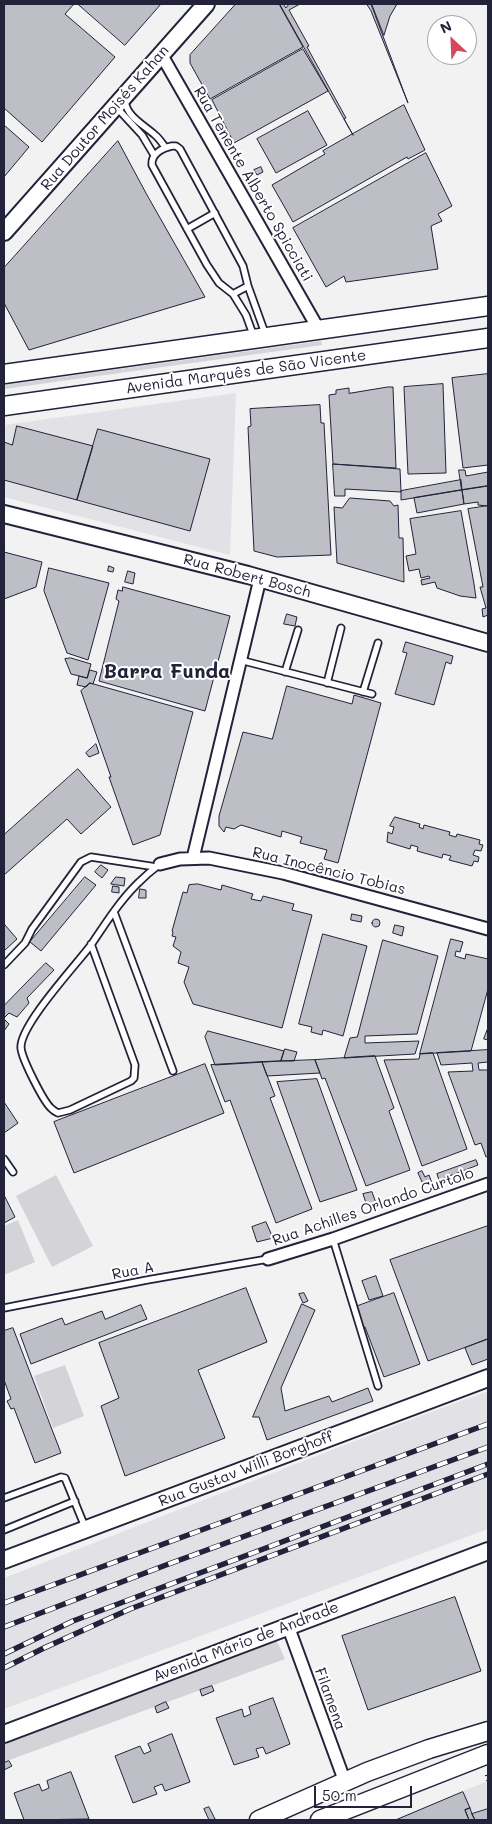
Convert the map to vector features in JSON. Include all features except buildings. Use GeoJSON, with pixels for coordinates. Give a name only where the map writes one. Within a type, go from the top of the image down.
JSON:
{"type":"FeatureCollection","features":[{"type":"Feature","properties":{"kind":"main road","name":"Avenida Marquês de São Vicente"},"geometry":{"type":"LineString","coordinates":[[4,374],[488,306]]}},
{"type":"Feature","properties":{"kind":"main road","name":"Avenida Marquês de São Vicente"},"geometry":{"type":"LineString","coordinates":[[4,406],[488,338]]}},
{"type":"Feature","properties":{"kind":"main road"},"geometry":{"type":"LineString","coordinates":[[259,1820],[345,1782],[429,1749],[488,1731]]}},
{"type":"Feature","properties":{"kind":"main road"},"geometry":{"type":"LineString","coordinates":[[320,1820],[488,1754]]}},
{"type":"Feature","properties":{"kind":"street","name":"Rua Doutor Moisés Kahan"},"geometry":{"type":"LineString","coordinates":[[4,232],[206,4]]}},
{"type":"Feature","properties":{"kind":"street","name":"Rua Tenente Alberto Spicciati"},"geometry":{"type":"LineString","coordinates":[[161,54],[319,330]]}},
{"type":"Feature","properties":{"kind":"street","name":"Rua Robert Bosch"},"geometry":{"type":"LineString","coordinates":[[4,514],[260,578],[488,643]]}},
{"type":"Feature","properties":{"kind":"street"},"geometry":{"type":"LineString","coordinates":[[193,858],[260,578]]}},
{"type":"Feature","properties":{"kind":"street","name":"Rua Inocêncio Tobias"},"geometry":{"type":"LineString","coordinates":[[158,866],[180,859],[209,858],[283,872],[488,929]]}},
{"type":"Feature","properties":{"kind":"street","name":"Rua Achilles Orlando Curtolo"},"geometry":{"type":"LineString","coordinates":[[268,1259],[333,1239],[488,1184]]}},
{"type":"Feature","properties":{"kind":"street","name":"Rua Gustav Willi Borghoff"},"geometry":{"type":"LineString","coordinates":[[4,1560],[488,1378]]}},
{"type":"Feature","properties":{"kind":"street","name":"Avenida Mário de Andrade"},"geometry":{"type":"LineString","coordinates":[[4,1734],[488,1551]]}},
{"type":"Feature","properties":{"kind":"street","name":"Filamena"},"geometry":{"type":"LineString","coordinates":[[288,1626],[345,1782]]}},
{"type":"Feature","properties":{"kind":"lane"},"geometry":{"type":"LineString","coordinates":[[120,101],[132,116],[156,136],[165,147]]}},
{"type":"Feature","properties":{"kind":"lane"},"geometry":{"type":"LineString","coordinates":[[120,101],[154,155]]}},
{"type":"Feature","properties":{"kind":"lane"},"geometry":{"type":"LineString","coordinates":[[176,146],[180,149],[244,266],[260,338],[233,294],[213,275],[152,165],[154,155],[165,147],[176,146]]}},
{"type":"Feature","properties":{"kind":"lane"},"geometry":{"type":"LineString","coordinates":[[187,230],[216,213]]}},
{"type":"Feature","properties":{"kind":"lane"},"geometry":{"type":"LineString","coordinates":[[233,294],[248,286]]}},
{"type":"Feature","properties":{"kind":"lane"},"geometry":{"type":"LineString","coordinates":[[326,683],[341,628]]}},
{"type":"Feature","properties":{"kind":"lane"},"geometry":{"type":"LineString","coordinates":[[285,672],[298,630]]}},
{"type":"Feature","properties":{"kind":"lane"},"geometry":{"type":"LineString","coordinates":[[363,692],[378,643]]}},
{"type":"Feature","properties":{"kind":"lane"},"geometry":{"type":"LineString","coordinates":[[240,660],[372,694]]}},
{"type":"Feature","properties":{"kind":"lane"},"geometry":{"type":"LineString","coordinates":[[4,965],[25,943],[32,928],[82,862],[91,857],[158,866]]}},
{"type":"Feature","properties":{"kind":"lane"},"geometry":{"type":"LineString","coordinates":[[91,944],[135,1065],[134,1078],[132,1081],[70,1110],[58,1113],[50,1108],[27,1067],[21,1048],[23,1036],[34,1018],[91,944],[100,928],[138,883],[158,866]]}},
{"type":"Feature","properties":{"kind":"lane"},"geometry":{"type":"LineString","coordinates":[[114,912],[173,1071]]}},
{"type":"Feature","properties":{"kind":"lane"},"geometry":{"type":"LineString","coordinates":[[4,1159],[13,1172]]}},
{"type":"Feature","properties":{"kind":"lane"},"geometry":{"type":"LineString","coordinates":[[333,1239],[378,1386]]}},
{"type":"Feature","properties":{"kind":"lane","name":"Rua A"},"geometry":{"type":"LineString","coordinates":[[4,1308],[146,1280],[268,1259]]}},
{"type":"Feature","properties":{"kind":"lane"},"geometry":{"type":"LineString","coordinates":[[4,1498],[61,1477],[65,1478],[86,1529]]}},
{"type":"Feature","properties":{"kind":"lane"},"geometry":{"type":"LineString","coordinates":[[4,1530],[74,1501]]}},
{"type":"Feature","properties":{"kind":"path"},"geometry":{"type":"LineString","coordinates":[[486,1775],[488,1783]]}},
{"type":"Feature","properties":{"kind":"shaded area"},"geometry":{"type":"Polygon","coordinates":[[[321,341],[322,345],[4,389],[4,385],[321,341]]]}},
{"type":"Feature","properties":{"kind":"shaded area"},"geometry":{"type":"Polygon","coordinates":[[[236,393],[230,555],[4,497],[4,425],[236,393]]]}},
{"type":"Feature","properties":{"kind":"shaded area"},"geometry":{"type":"Polygon","coordinates":[[[56,1175],[93,1246],[52,1267],[16,1196],[56,1175]]]}},
{"type":"Feature","properties":{"kind":"shaded area"},"geometry":{"type":"Polygon","coordinates":[[[18,1220],[35,1262],[4,1275],[4,1226],[18,1220]]]}},
{"type":"Feature","properties":{"kind":"shaded area"},"geometry":{"type":"Polygon","coordinates":[[[65,1365],[84,1416],[53,1428],[34,1376],[65,1365]]]}},
{"type":"Feature","properties":{"kind":"shaded area"},"geometry":{"type":"Polygon","coordinates":[[[488,1391],[488,1529],[4,1709],[4,1578],[488,1391]]]}},
{"type":"Feature","properties":{"kind":"shaded area"},"geometry":{"type":"Polygon","coordinates":[[[277,1641],[285,1659],[4,1762],[4,1744],[277,1641]]]}},
{"type":"Feature","properties":{"kind":"shaded area"},"geometry":{"type":"Polygon","coordinates":[[[488,1781],[488,1820],[393,1820],[448,1797],[488,1781]]]}},
{"type":"Feature","properties":{"kind":"railway"},"geometry":{"type":"LineString","coordinates":[[4,1603],[488,1424]]}},
{"type":"Feature","properties":{"kind":"railway"},"geometry":{"type":"LineString","coordinates":[[4,1627],[166,1565],[488,1447]]}},
{"type":"Feature","properties":{"kind":"railway"},"geometry":{"type":"LineString","coordinates":[[4,1654],[73,1621],[488,1464]]}},
{"type":"Feature","properties":{"kind":"railway"},"geometry":{"type":"LineString","coordinates":[[4,1668],[130,1609],[488,1474]]}},
{"type":"Feature","properties":{"kind":"district","name":"Barra Funda"},"geometry":{"type":"Point","coordinates":[167,672]}}]}
